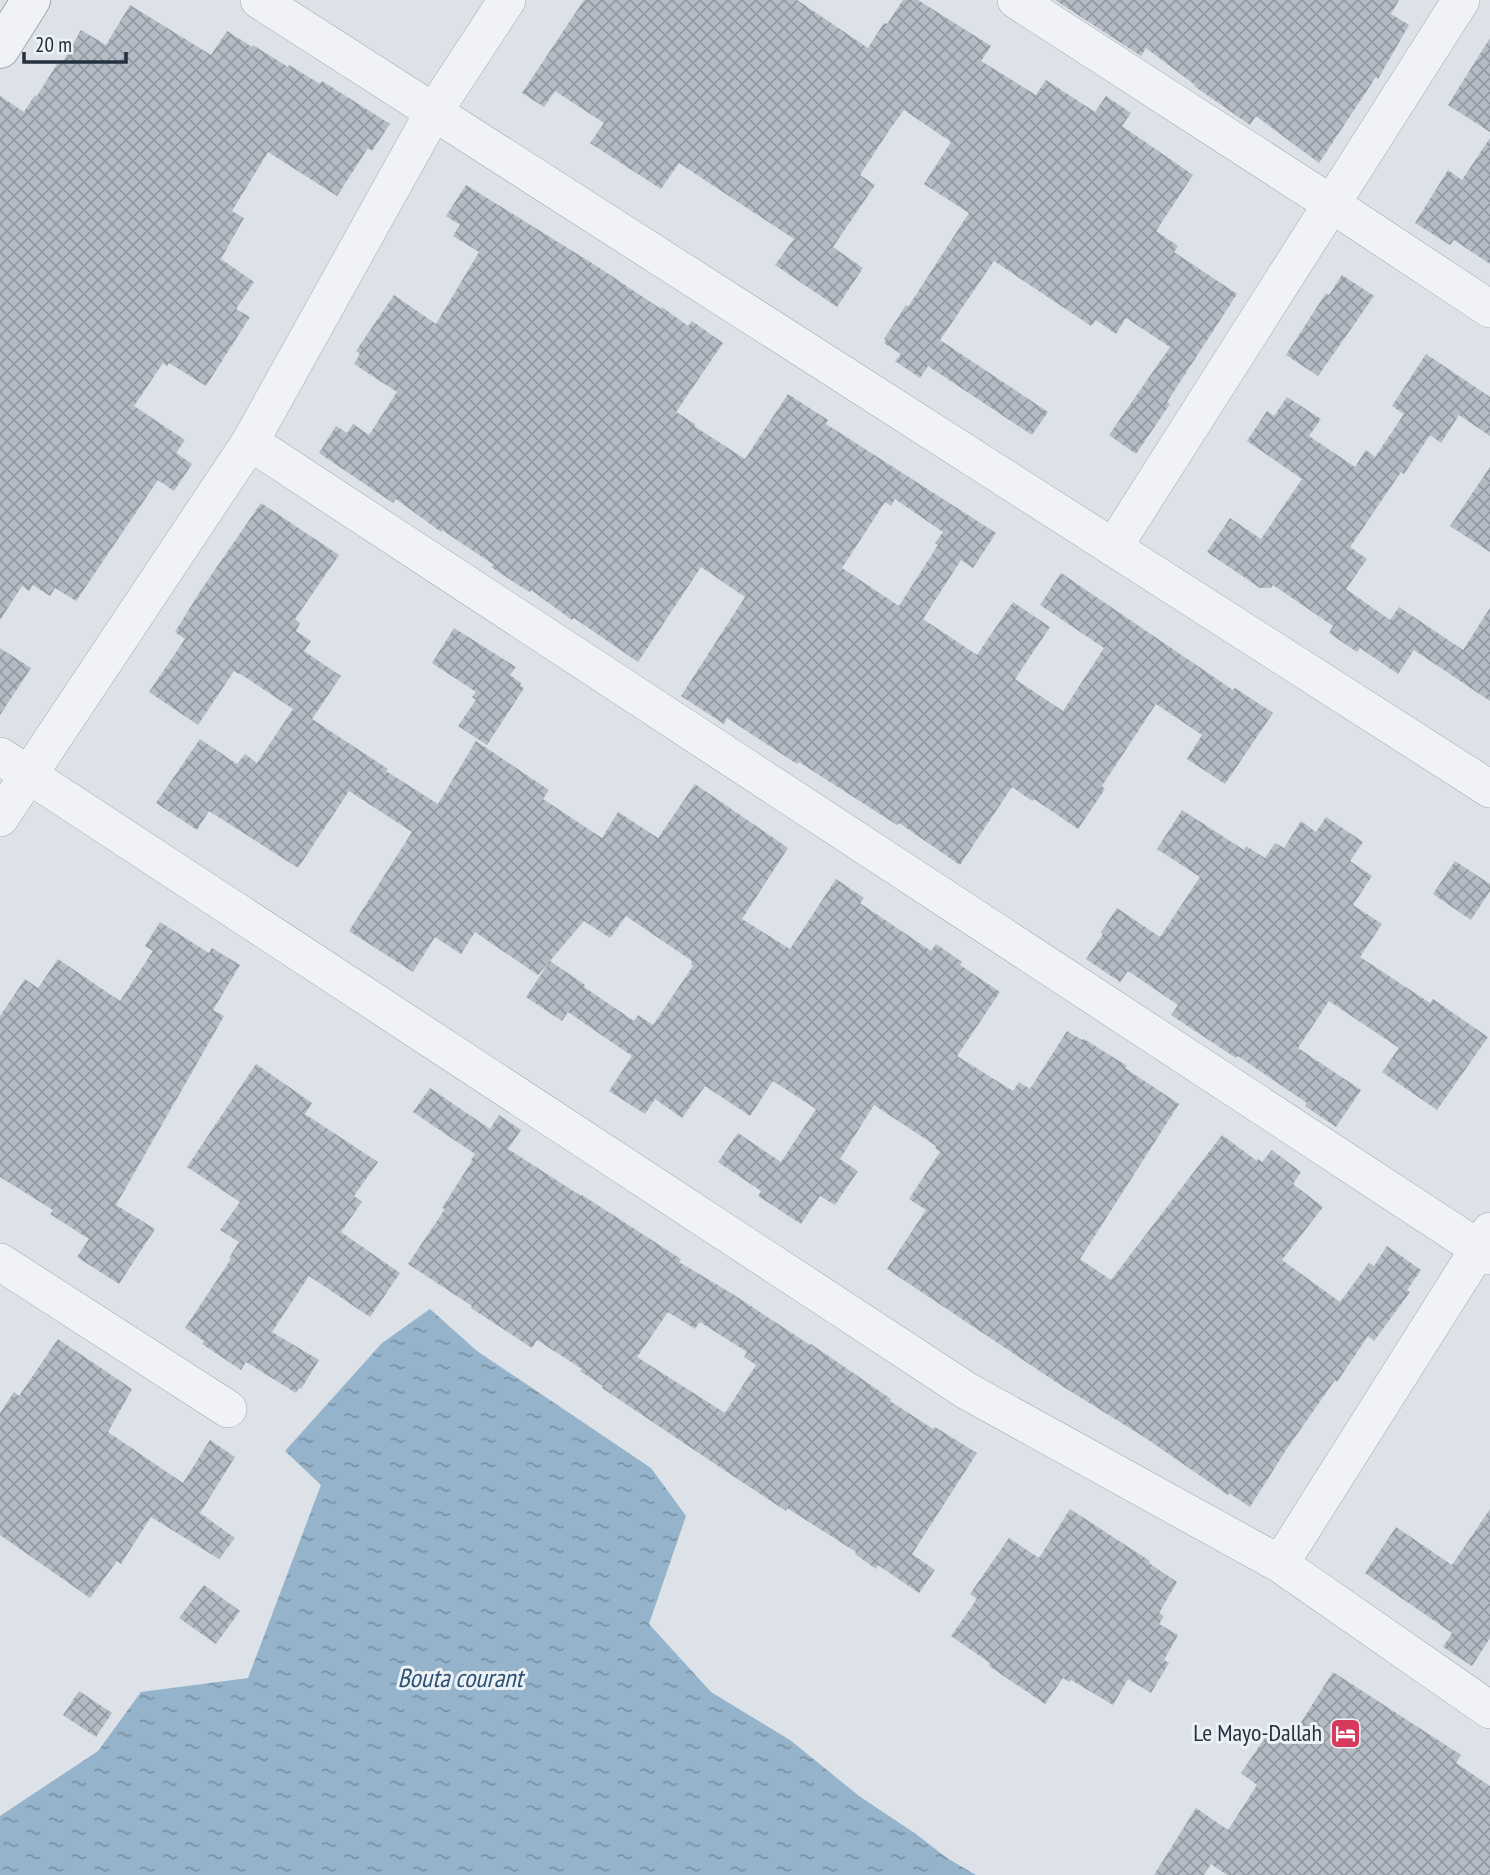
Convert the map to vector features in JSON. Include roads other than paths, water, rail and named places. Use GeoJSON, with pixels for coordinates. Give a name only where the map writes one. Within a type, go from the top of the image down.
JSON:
{"type":"FeatureCollection","features":[{"type":"Feature","properties":{"kind":"street"},"geometry":{"type":"LineString","coordinates":[[0,49],[32,0]]}},
{"type":"Feature","properties":{"kind":"street"},"geometry":{"type":"LineString","coordinates":[[259,0],[1490,789]]}},
{"type":"Feature","properties":{"kind":"street"},"geometry":{"type":"LineString","coordinates":[[0,818],[14,765],[250,442],[433,113],[507,0]]}},
{"type":"Feature","properties":{"kind":"street"},"geometry":{"type":"LineString","coordinates":[[1016,0],[1490,309]]}},
{"type":"Feature","properties":{"kind":"street"},"geometry":{"type":"LineString","coordinates":[[1113,548],[1461,0]]}},
{"type":"Feature","properties":{"kind":"street"},"geometry":{"type":"LineString","coordinates":[[250,442],[1486,1245],[1280,1564]]}},
{"type":"Feature","properties":{"kind":"street"},"geometry":{"type":"LineString","coordinates":[[14,765],[967,1391],[1280,1564],[1490,1710]]}},
{"type":"Feature","properties":{"kind":"street"},"geometry":{"type":"LineString","coordinates":[[0,1262],[228,1409]]}},
{"type":"Feature","properties":{"kind":"water","name":"Bouta courant"},"geometry":{"type":"Polygon","coordinates":[[[430,1309],[477,1351],[651,1468],[686,1516],[649,1624],[711,1692],[790,1740],[859,1796],[947,1858],[976,1875],[0,1875],[0,1816],[98,1751],[141,1692],[248,1678],[321,1485],[285,1451],[382,1343],[430,1309]]]}},
{"type":"Feature","properties":{"kind":"place","name":"Le Mayo-Dallah"},"geometry":{"type":"Point","coordinates":[1345,1733]}}]}
